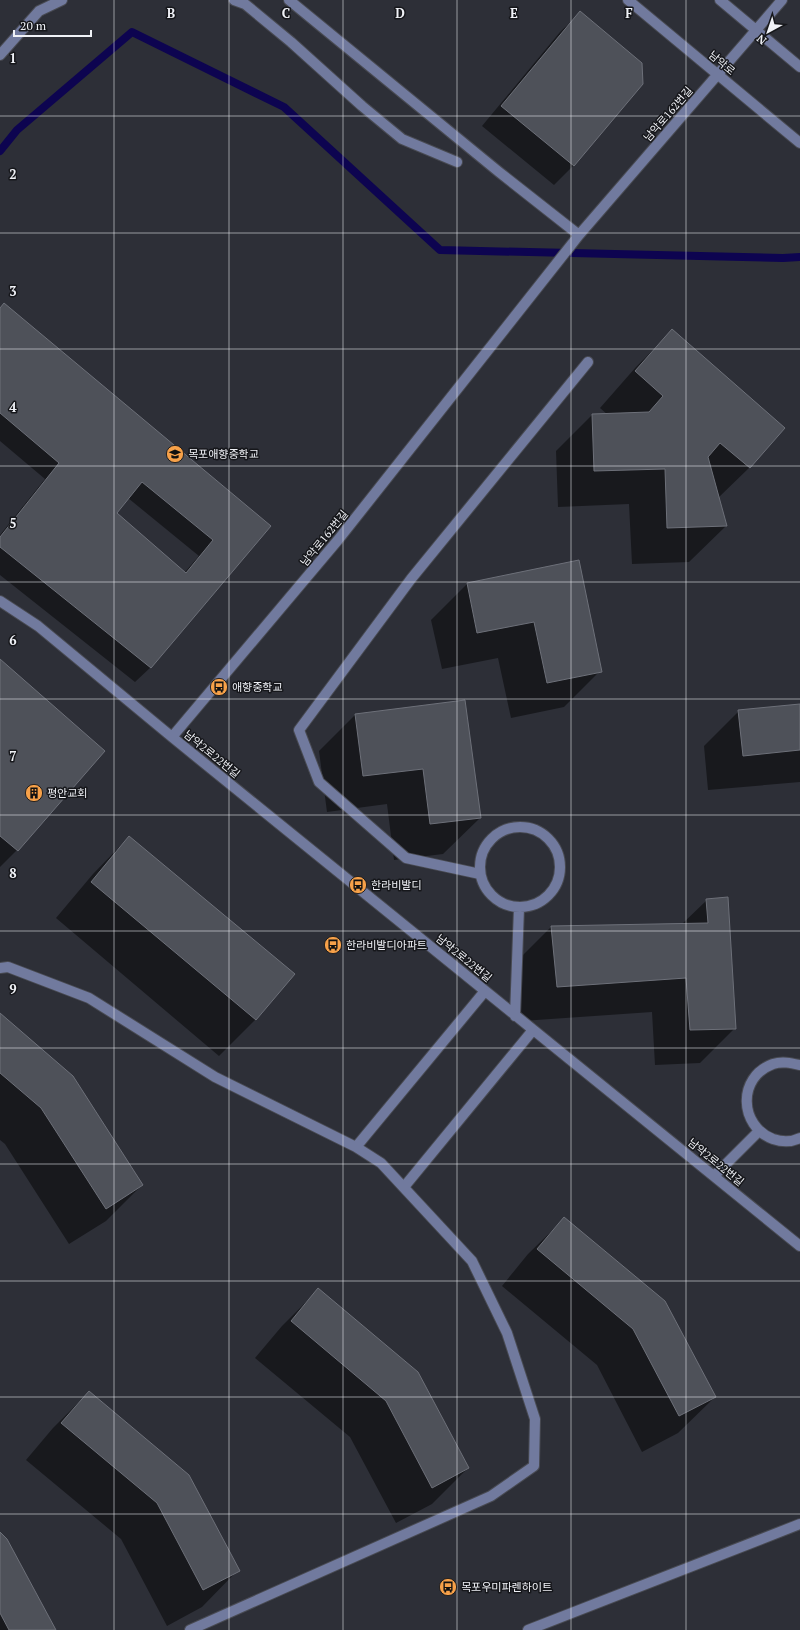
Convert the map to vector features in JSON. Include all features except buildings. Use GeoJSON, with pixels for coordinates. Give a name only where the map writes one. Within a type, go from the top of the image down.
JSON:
{"type":"FeatureCollection","features":[{"type":"Feature","properties":{"kind":"street"},"geometry":{"type":"LineString","coordinates":[[0,55],[39,11],[62,0]]}},
{"type":"Feature","properties":{"kind":"street"},"geometry":{"type":"LineString","coordinates":[[234,0],[245,4],[291,42],[362,106],[402,139],[457,162]]}},
{"type":"Feature","properties":{"kind":"street"},"geometry":{"type":"LineString","coordinates":[[289,0],[499,172],[579,235]]}},
{"type":"Feature","properties":{"kind":"street","name":"남악로"},"geometry":{"type":"LineString","coordinates":[[628,0],[800,144]]}},
{"type":"Feature","properties":{"kind":"street"},"geometry":{"type":"LineString","coordinates":[[720,0],[800,67]]}},
{"type":"Feature","properties":{"kind":"street","name":"남악로162번길"},"geometry":{"type":"LineString","coordinates":[[172,737],[338,540],[579,235],[757,31],[782,0]]}},
{"type":"Feature","properties":{"kind":"street"},"geometry":{"type":"LineString","coordinates":[[480,874],[406,858],[319,782],[299,730],[411,578],[588,362]]}},
{"type":"Feature","properties":{"kind":"street","name":"남악2로22번길"},"geometry":{"type":"LineString","coordinates":[[0,600],[38,626],[172,737],[800,1246]]}},
{"type":"Feature","properties":{"kind":"street"},"geometry":{"type":"LineString","coordinates":[[515,826],[528,827],[541,832],[551,841],[558,852],[561,865],[559,878],[554,890],[544,900],[532,906],[519,908],[506,905],[494,898],[484,887],[480,874],[480,860],[484,848],[492,837],[503,830],[515,826]]}},
{"type":"Feature","properties":{"kind":"street"},"geometry":{"type":"LineString","coordinates":[[516,1016],[519,908]]}},
{"type":"Feature","properties":{"kind":"street"},"geometry":{"type":"LineString","coordinates":[[0,968],[8,967],[89,998],[215,1077],[356,1148],[381,1164],[472,1261],[507,1333],[535,1419],[534,1466],[491,1496],[190,1630]]}},
{"type":"Feature","properties":{"kind":"street"},"geometry":{"type":"LineString","coordinates":[[356,1148],[485,991]]}},
{"type":"Feature","properties":{"kind":"street"},"geometry":{"type":"LineString","coordinates":[[404,1187],[533,1030]]}},
{"type":"Feature","properties":{"kind":"street"},"geometry":{"type":"LineString","coordinates":[[799,1140],[777,1140],[759,1131],[751,1120],[746,1107],[747,1093],[752,1081],[761,1070],[773,1064],[787,1062],[800,1065]]}},
{"type":"Feature","properties":{"kind":"street"},"geometry":{"type":"LineString","coordinates":[[714,1176],[759,1131]]}},
{"type":"Feature","properties":{"kind":"street"},"geometry":{"type":"LineString","coordinates":[[528,1630],[800,1524]]}},
{"type":"Feature","properties":{"kind":"waterway"},"geometry":{"type":"LineString","coordinates":[[0,151],[17,130],[132,32],[284,107],[440,250],[783,258],[800,257]]}},
{"type":"Feature","properties":{"kind":"place","name":"목포애향중학교"},"geometry":{"type":"Point","coordinates":[175,454]}},
{"type":"Feature","properties":{"kind":"place","name":"애향중학교"},"geometry":{"type":"Point","coordinates":[219,687]}},
{"type":"Feature","properties":{"kind":"place","name":"평안교회"},"geometry":{"type":"Point","coordinates":[34,793]}},
{"type":"Feature","properties":{"kind":"place","name":"한라비발디"},"geometry":{"type":"Point","coordinates":[358,885]}},
{"type":"Feature","properties":{"kind":"place","name":"한라비발디아파트"},"geometry":{"type":"Point","coordinates":[333,945]}},
{"type":"Feature","properties":{"kind":"place","name":"목포우미파렌하이트"},"geometry":{"type":"Point","coordinates":[448,1587]}}]}
